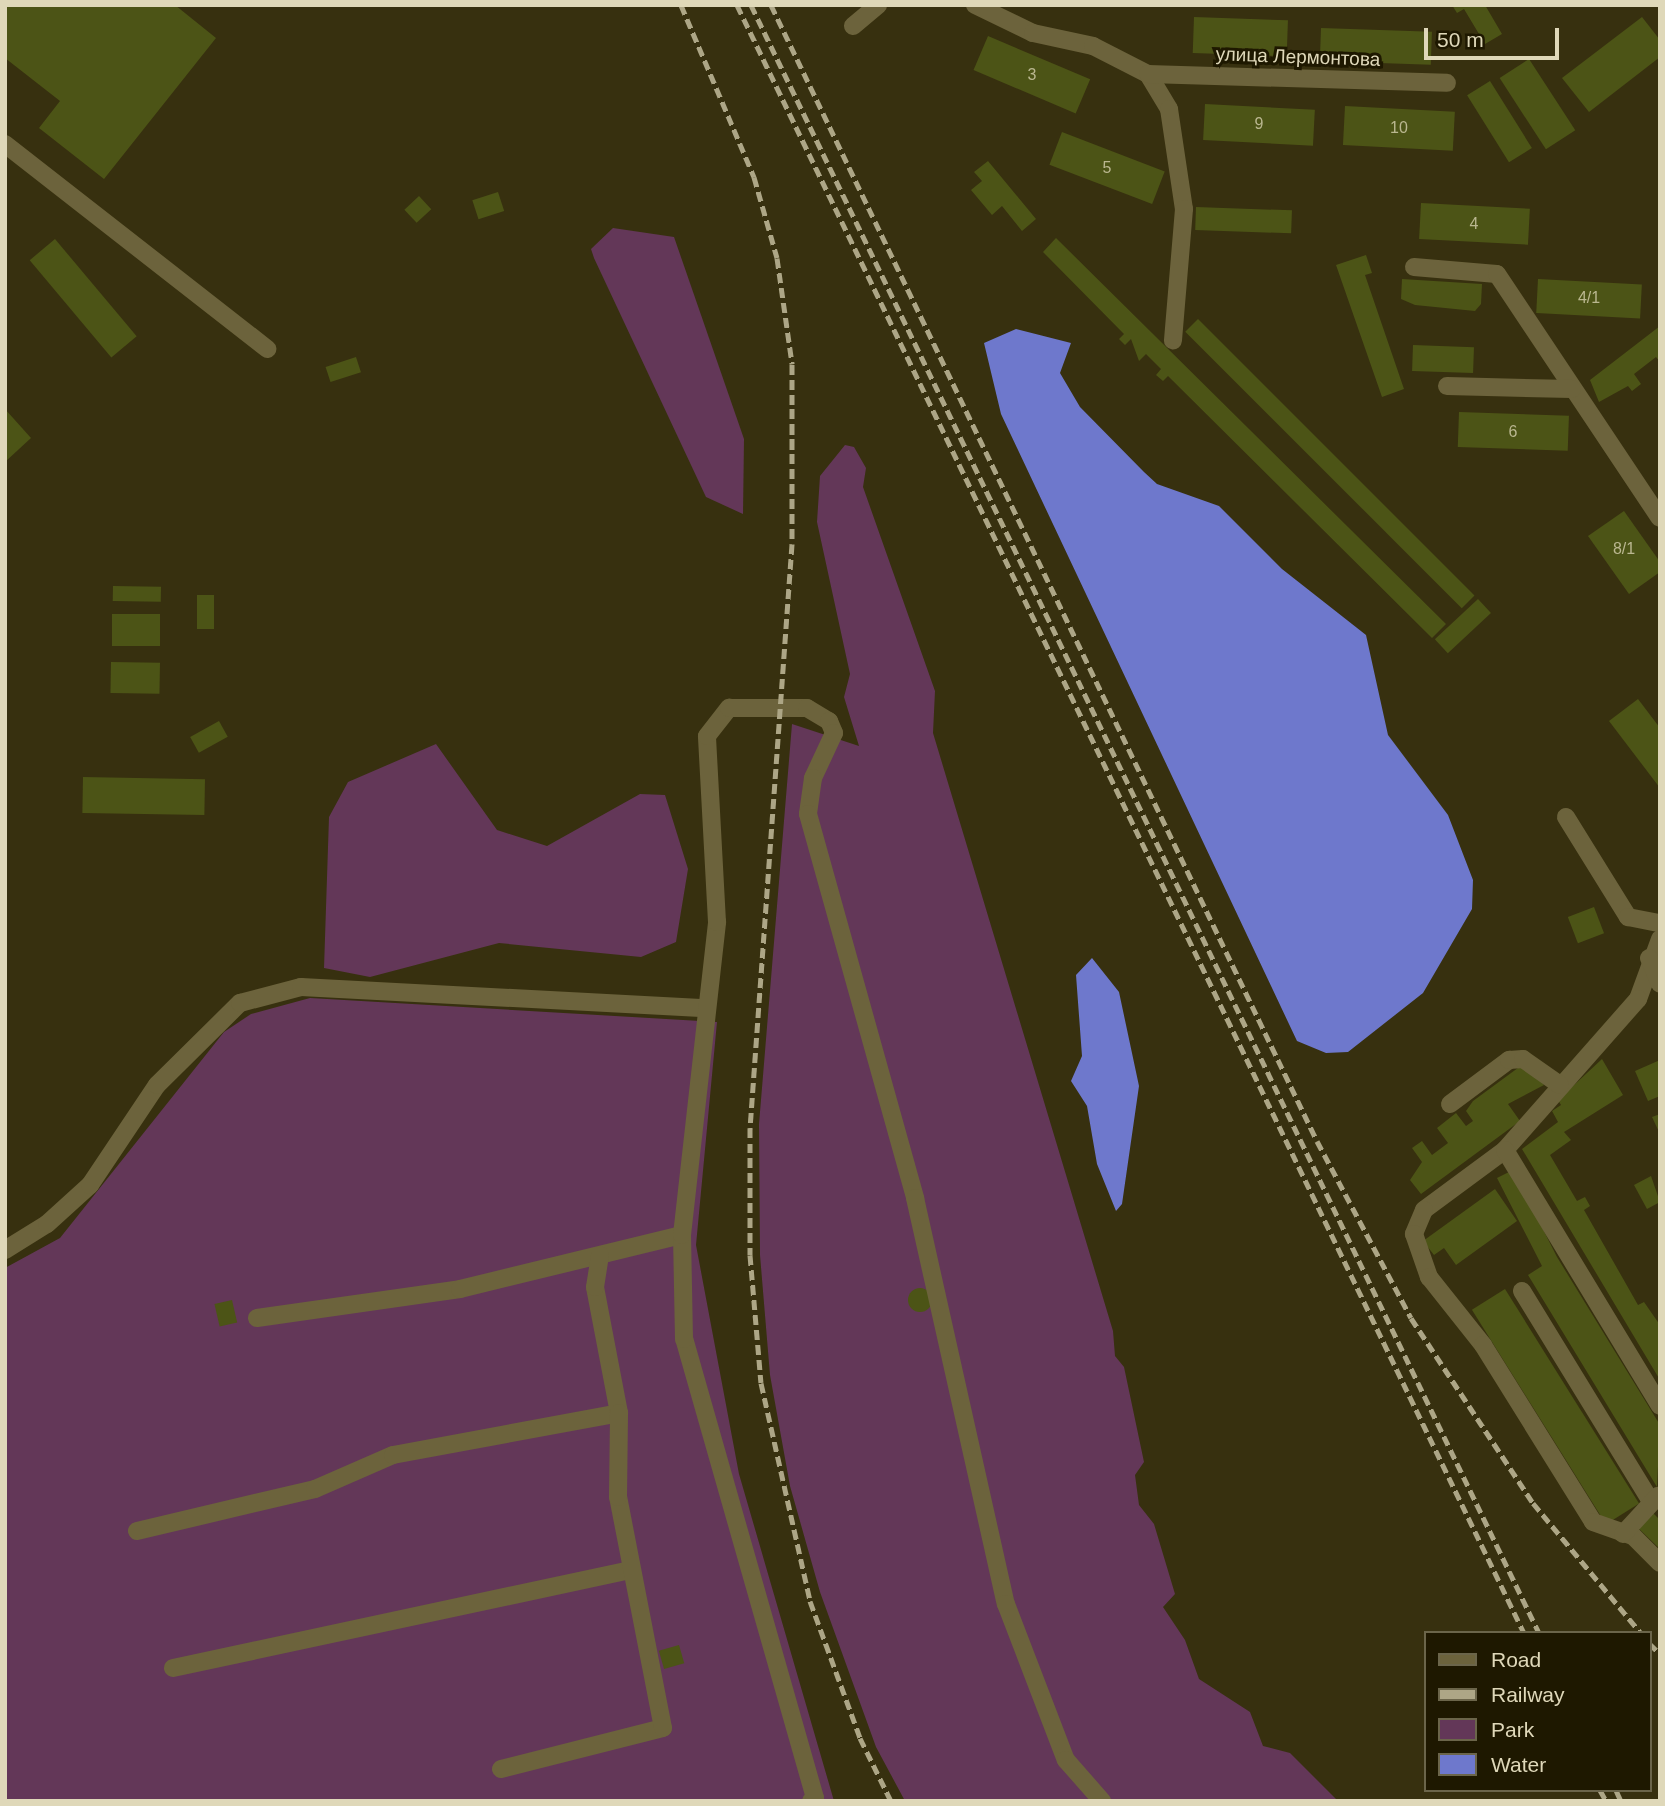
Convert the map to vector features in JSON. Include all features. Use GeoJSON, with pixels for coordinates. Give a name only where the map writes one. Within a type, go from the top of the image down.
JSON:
{"type":"FeatureCollection","features":[{"type":"Feature","properties":{"kind":"street"},"geometry":{"type":"LineString","coordinates":[[853,26],[878,5]]}},
{"type":"Feature","properties":{"kind":"street"},"geometry":{"type":"LineString","coordinates":[[975,5],[1033,33],[1093,46],[1148,74],[1169,109],[1184,209],[1173,341]]}},
{"type":"Feature","properties":{"kind":"street","name":"улица Лермонтова"},"geometry":{"type":"LineString","coordinates":[[1148,74],[1447,83]]}},
{"type":"Feature","properties":{"kind":"street"},"geometry":{"type":"LineString","coordinates":[[6,145],[267,349]]}},
{"type":"Feature","properties":{"kind":"street"},"geometry":{"type":"LineString","coordinates":[[1414,267],[1497,274],[1660,518]]}},
{"type":"Feature","properties":{"kind":"street"},"geometry":{"type":"LineString","coordinates":[[1447,386],[1572,389]]}},
{"type":"Feature","properties":{"kind":"street"},"geometry":{"type":"LineString","coordinates":[[811,1801],[815,1798],[684,1339],[682,1235],[705,1008],[718,922],[707,736],[730,708],[807,708],[829,721],[834,733],[813,778],[808,814],[915,1198],[973,1436],[1006,1604],[1066,1760],[1102,1801]]}},
{"type":"Feature","properties":{"kind":"street"},"geometry":{"type":"LineString","coordinates":[[1566,817],[1629,917],[1660,923]]}},
{"type":"Feature","properties":{"kind":"street"},"geometry":{"type":"LineString","coordinates":[[1660,939],[1649,958],[1638,999],[1505,1150],[1424,1210],[1413,1234],[1416,1252],[1483,1345],[1593,1522],[1623,1534],[1660,1563]]}},
{"type":"Feature","properties":{"kind":"street"},"geometry":{"type":"LineString","coordinates":[[1649,958],[1660,984]]}},
{"type":"Feature","properties":{"kind":"street"},"geometry":{"type":"LineString","coordinates":[[5,1250],[47,1224],[90,1185],[157,1085],[240,1003],[301,986],[705,1008]]}},
{"type":"Feature","properties":{"kind":"street"},"geometry":{"type":"LineString","coordinates":[[1450,1104],[1509,1060],[1523,1059],[1560,1085]]}},
{"type":"Feature","properties":{"kind":"street"},"geometry":{"type":"LineString","coordinates":[[1505,1150],[1660,1406]]}},
{"type":"Feature","properties":{"kind":"street"},"geometry":{"type":"LineString","coordinates":[[257,1318],[460,1289],[682,1235]]}},
{"type":"Feature","properties":{"kind":"street"},"geometry":{"type":"LineString","coordinates":[[501,1769],[663,1728],[618,1497],[619,1413],[595,1287],[600,1255]]}},
{"type":"Feature","properties":{"kind":"street"},"geometry":{"type":"LineString","coordinates":[[1522,1291],[1655,1497],[1623,1534]]}},
{"type":"Feature","properties":{"kind":"street"},"geometry":{"type":"LineString","coordinates":[[137,1531],[315,1489],[393,1455],[619,1413]]}},
{"type":"Feature","properties":{"kind":"street"},"geometry":{"type":"LineString","coordinates":[[173,1668],[632,1570]]}},
{"type":"Feature","properties":{"kind":"green space"},"geometry":{"type":"Polygon","coordinates":[[[613,228],[674,237],[744,439],[743,514],[706,497],[594,258],[591,249],[613,228]]]}},
{"type":"Feature","properties":{"kind":"green space"},"geometry":{"type":"Polygon","coordinates":[[[845,445],[854,447],[866,468],[863,487],[935,691],[933,733],[1113,1331],[1115,1356],[1124,1367],[1144,1462],[1135,1475],[1139,1505],[1154,1524],[1175,1594],[1163,1607],[1185,1640],[1199,1679],[1250,1712],[1263,1746],[1290,1753],[1338,1801],[905,1801],[876,1747],[820,1592],[790,1486],[770,1375],[760,1255],[759,1124],[792,724],[859,746],[844,697],[850,674],[817,522],[820,476],[845,445]]]}},
{"type":"Feature","properties":{"kind":"green space"},"geometry":{"type":"Polygon","coordinates":[[[436,744],[497,830],[547,846],[640,794],[665,795],[688,869],[676,942],[641,957],[499,943],[370,977],[324,968],[329,817],[348,782],[436,744]]]}},
{"type":"Feature","properties":{"kind":"green space"},"geometry":{"type":"Polygon","coordinates":[[[310,998],[717,1022],[696,1245],[739,1474],[834,1801],[5,1801],[5,1268],[60,1238],[224,1032],[251,1014],[310,998]]]}},
{"type":"Feature","properties":{"kind":"water"},"geometry":{"type":"Polygon","coordinates":[[[1016,329],[1071,343],[1060,373],[1080,407],[1144,472],[1157,484],[1219,506],[1282,569],[1366,635],[1388,735],[1448,815],[1473,880],[1472,909],[1423,993],[1348,1052],[1326,1053],[1297,1041],[1001,414],[984,343],[1016,329]]]}},
{"type":"Feature","properties":{"kind":"water"},"geometry":{"type":"Polygon","coordinates":[[[1092,958],[1119,992],[1139,1086],[1122,1204],[1116,1211],[1097,1164],[1087,1106],[1071,1081],[1082,1056],[1076,975],[1092,958]]]}},
{"type":"Feature","properties":{"kind":"building"},"geometry":{"type":"Polygon","coordinates":[[[5,5],[175,5],[216,38],[104,179],[39,128],[60,101],[5,58],[5,5]]]}},
{"type":"Feature","properties":{"kind":"building"},"geometry":{"type":"Polygon","coordinates":[[[1452,5],[1485,5],[1502,34],[1485,44],[1464,9],[1457,13],[1452,5]]]}},
{"type":"Feature","properties":{"kind":"building"},"geometry":{"type":"Polygon","coordinates":[[[1194,17],[1288,20],[1287,56],[1193,53],[1194,17]]]}},
{"type":"Feature","properties":{"kind":"building"},"geometry":{"type":"Polygon","coordinates":[[[1642,17],[1660,40],[1660,57],[1589,112],[1562,78],[1642,17]]]}},
{"type":"Feature","properties":{"kind":"building"},"geometry":{"type":"Polygon","coordinates":[[[1321,28],[1432,32],[1431,65],[1320,61],[1321,28]]]}},
{"type":"Feature","properties":{"kind":"building"},"geometry":{"type":"Polygon","coordinates":[[[988,36],[1090,79],[1076,113],[974,70],[988,36]]]}},
{"type":"Feature","properties":{"kind":"building"},"geometry":{"type":"Polygon","coordinates":[[[1529,59],[1575,130],[1546,149],[1500,78],[1529,59]]]}},
{"type":"Feature","properties":{"kind":"building"},"geometry":{"type":"Polygon","coordinates":[[[1490,81],[1532,148],[1509,162],[1467,95],[1490,81]]]}},
{"type":"Feature","properties":{"kind":"building"},"geometry":{"type":"Polygon","coordinates":[[[1205,104],[1315,110],[1313,146],[1203,140],[1205,104]]]}},
{"type":"Feature","properties":{"kind":"building"},"geometry":{"type":"Polygon","coordinates":[[[1345,106],[1455,112],[1453,151],[1343,145],[1345,106]]]}},
{"type":"Feature","properties":{"kind":"building"},"geometry":{"type":"Polygon","coordinates":[[[1062,132],[1165,171],[1152,204],[1049,165],[1062,132]]]}},
{"type":"Feature","properties":{"kind":"building"},"geometry":{"type":"Polygon","coordinates":[[[988,161],[1036,219],[1022,231],[1002,206],[992,215],[971,190],[982,181],[974,172],[988,161]]]}},
{"type":"Feature","properties":{"kind":"building"},"geometry":{"type":"Polygon","coordinates":[[[498,192],[504,211],[479,219],[472,200],[498,192]]]}},
{"type":"Feature","properties":{"kind":"building"},"geometry":{"type":"Polygon","coordinates":[[[419,196],[431,209],[417,223],[404,210],[419,196]]]}},
{"type":"Feature","properties":{"kind":"building"},"geometry":{"type":"Polygon","coordinates":[[[1421,203],[1530,209],[1528,245],[1419,239],[1421,203]]]}},
{"type":"Feature","properties":{"kind":"building"},"geometry":{"type":"Polygon","coordinates":[[[1196,207],[1292,210],[1291,233],[1195,230],[1196,207]]]}},
{"type":"Feature","properties":{"kind":"building"},"geometry":{"type":"Polygon","coordinates":[[[1056,238],[1446,624],[1432,638],[1168,376],[1163,381],[1156,375],[1161,369],[1146,354],[1139,361],[1131,339],[1125,345],[1119,339],[1124,334],[1043,252],[1056,238]]]}},
{"type":"Feature","properties":{"kind":"building"},"geometry":{"type":"Polygon","coordinates":[[[55,239],[137,336],[111,357],[30,260],[55,239]]]}},
{"type":"Feature","properties":{"kind":"building"},"geometry":{"type":"Polygon","coordinates":[[[1366,255],[1372,273],[1365,275],[1404,389],[1382,397],[1336,265],[1366,255]]]}},
{"type":"Feature","properties":{"kind":"building"},"geometry":{"type":"Polygon","coordinates":[[[1402,279],[1482,284],[1481,304],[1475,311],[1415,305],[1401,299],[1402,279]]]}},
{"type":"Feature","properties":{"kind":"building"},"geometry":{"type":"Polygon","coordinates":[[[1538,279],[1642,284],[1640,318],[1536,313],[1538,279]]]}},
{"type":"Feature","properties":{"kind":"building"},"geometry":{"type":"Polygon","coordinates":[[[1198,319],[1474,595],[1462,608],[1185,332],[1198,319]]]}},
{"type":"Feature","properties":{"kind":"building"},"geometry":{"type":"Polygon","coordinates":[[[1660,326],[1660,362],[1656,357],[1634,374],[1641,384],[1632,391],[1628,386],[1599,402],[1590,380],[1660,326]]]}},
{"type":"Feature","properties":{"kind":"building"},"geometry":{"type":"Polygon","coordinates":[[[1413,345],[1474,347],[1473,373],[1412,371],[1413,345]]]}},
{"type":"Feature","properties":{"kind":"building"},"geometry":{"type":"Polygon","coordinates":[[[356,357],[361,372],[331,382],[326,367],[356,357]]]}},
{"type":"Feature","properties":{"kind":"building"},"geometry":{"type":"Polygon","coordinates":[[[5,409],[31,438],[5,462],[5,409]]]}},
{"type":"Feature","properties":{"kind":"building"},"geometry":{"type":"Polygon","coordinates":[[[1459,412],[1569,416],[1568,451],[1458,447],[1459,412]]]}},
{"type":"Feature","properties":{"kind":"building"},"geometry":{"type":"Polygon","coordinates":[[[1624,511],[1660,562],[1660,572],[1629,594],[1588,536],[1624,511]]]}},
{"type":"Feature","properties":{"kind":"building"},"geometry":{"type":"Polygon","coordinates":[[[113,586],[161,587],[161,602],[113,601],[113,586]]]}},
{"type":"Feature","properties":{"kind":"building"},"geometry":{"type":"Polygon","coordinates":[[[197,595],[214,595],[214,629],[197,629],[197,595]]]}},
{"type":"Feature","properties":{"kind":"building"},"geometry":{"type":"Polygon","coordinates":[[[1478,599],[1491,613],[1448,653],[1435,639],[1478,599]]]}},
{"type":"Feature","properties":{"kind":"building"},"geometry":{"type":"Polygon","coordinates":[[[112,614],[160,614],[160,646],[112,646],[112,614]]]}},
{"type":"Feature","properties":{"kind":"building"},"geometry":{"type":"Polygon","coordinates":[[[111,662],[160,663],[159,694],[110,693],[111,662]]]}},
{"type":"Feature","properties":{"kind":"building"},"geometry":{"type":"Polygon","coordinates":[[[1638,699],[1660,728],[1660,788],[1609,721],[1638,699]]]}},
{"type":"Feature","properties":{"kind":"building"},"geometry":{"type":"Polygon","coordinates":[[[219,721],[228,737],[199,753],[190,737],[219,721]]]}},
{"type":"Feature","properties":{"kind":"building"},"geometry":{"type":"Polygon","coordinates":[[[83,777],[205,779],[204,815],[82,813],[83,777]]]}},
{"type":"Feature","properties":{"kind":"building"},"geometry":{"type":"Polygon","coordinates":[[[1594,907],[1604,933],[1578,943],[1568,917],[1594,907]]]}},
{"type":"Feature","properties":{"kind":"building"},"geometry":{"type":"Polygon","coordinates":[[[1602,1059],[1623,1095],[1564,1132],[1571,1140],[1550,1155],[1577,1201],[1585,1197],[1590,1206],[1584,1210],[1638,1305],[1644,1302],[1660,1325],[1660,1380],[1522,1149],[1558,1122],[1552,1111],[1561,1105],[1558,1100],[1602,1059]]]}},
{"type":"Feature","properties":{"kind":"building"},"geometry":{"type":"Polygon","coordinates":[[[1660,1060],[1660,1096],[1648,1101],[1635,1071],[1660,1060]]]}},
{"type":"Feature","properties":{"kind":"building"},"geometry":{"type":"Polygon","coordinates":[[[1526,1062],[1544,1085],[1508,1104],[1520,1121],[1421,1194],[1410,1180],[1422,1162],[1412,1148],[1422,1141],[1432,1155],[1448,1143],[1437,1128],[1456,1113],[1466,1126],[1473,1121],[1466,1111],[1473,1101],[1526,1062]]]}},
{"type":"Feature","properties":{"kind":"building"},"geometry":{"type":"Polygon","coordinates":[[[1660,1114],[1660,1134],[1652,1117],[1660,1114]]]}},
{"type":"Feature","properties":{"kind":"building"},"geometry":{"type":"Polygon","coordinates":[[[1513,1170],[1557,1257],[1660,1425],[1657,1487],[1528,1275],[1542,1266],[1497,1178],[1513,1170]]]}},
{"type":"Feature","properties":{"kind":"building"},"geometry":{"type":"Polygon","coordinates":[[[1651,1176],[1660,1202],[1647,1209],[1634,1185],[1651,1176]]]}},
{"type":"Feature","properties":{"kind":"building"},"geometry":{"type":"Polygon","coordinates":[[[1495,1189],[1517,1221],[1456,1265],[1444,1248],[1434,1255],[1423,1241],[1495,1189]]]}},
{"type":"Feature","properties":{"kind":"building"},"geometry":{"type":"Polygon","coordinates":[[[920,1288],[929,1291],[932,1300],[929,1309],[920,1312],[911,1309],[908,1300],[911,1291],[920,1288]]]}},
{"type":"Feature","properties":{"kind":"building"},"geometry":{"type":"Polygon","coordinates":[[[1505,1289],[1639,1504],[1606,1524],[1472,1310],[1505,1289]]]}},
{"type":"Feature","properties":{"kind":"building"},"geometry":{"type":"Polygon","coordinates":[[[232,1300],[237,1322],[220,1326],[214,1304],[232,1300]]]}},
{"type":"Feature","properties":{"kind":"building"},"geometry":{"type":"Polygon","coordinates":[[[1651,1511],[1660,1520],[1660,1549],[1636,1526],[1651,1511]]]}},
{"type":"Feature","properties":{"kind":"building"},"geometry":{"type":"Polygon","coordinates":[[[679,1645],[684,1663],[664,1669],[659,1651],[679,1645]]]}},
{"type":"Feature","properties":{"kind":"railway"},"geometry":{"type":"LineString","coordinates":[[681,5],[754,177],[777,258],[792,364],[792,544],[750,1128],[750,1255],[761,1383],[810,1601],[860,1738],[891,1801]]}},
{"type":"Feature","properties":{"kind":"railway"},"geometry":{"type":"LineString","coordinates":[[737,5],[1523,1631]]}},
{"type":"Feature","properties":{"kind":"railway"},"geometry":{"type":"LineString","coordinates":[[751,5],[1538,1631]]}},
{"type":"Feature","properties":{"kind":"railway"},"geometry":{"type":"LineString","coordinates":[[771,5],[1317,1141],[1411,1318],[1533,1503],[1639,1631]]}},
{"type":"Feature","properties":{"kind":"railway"},"geometry":{"type":"LineString","coordinates":[[1651,1645],[1660,1654]]}},
{"type":"Feature","properties":{"kind":"railway"},"geometry":{"type":"LineString","coordinates":[[1601,1792],[1606,1801]]}},
{"type":"Feature","properties":{"kind":"railway"},"geometry":{"type":"LineString","coordinates":[[1617,1792],[1621,1801]]}}]}
